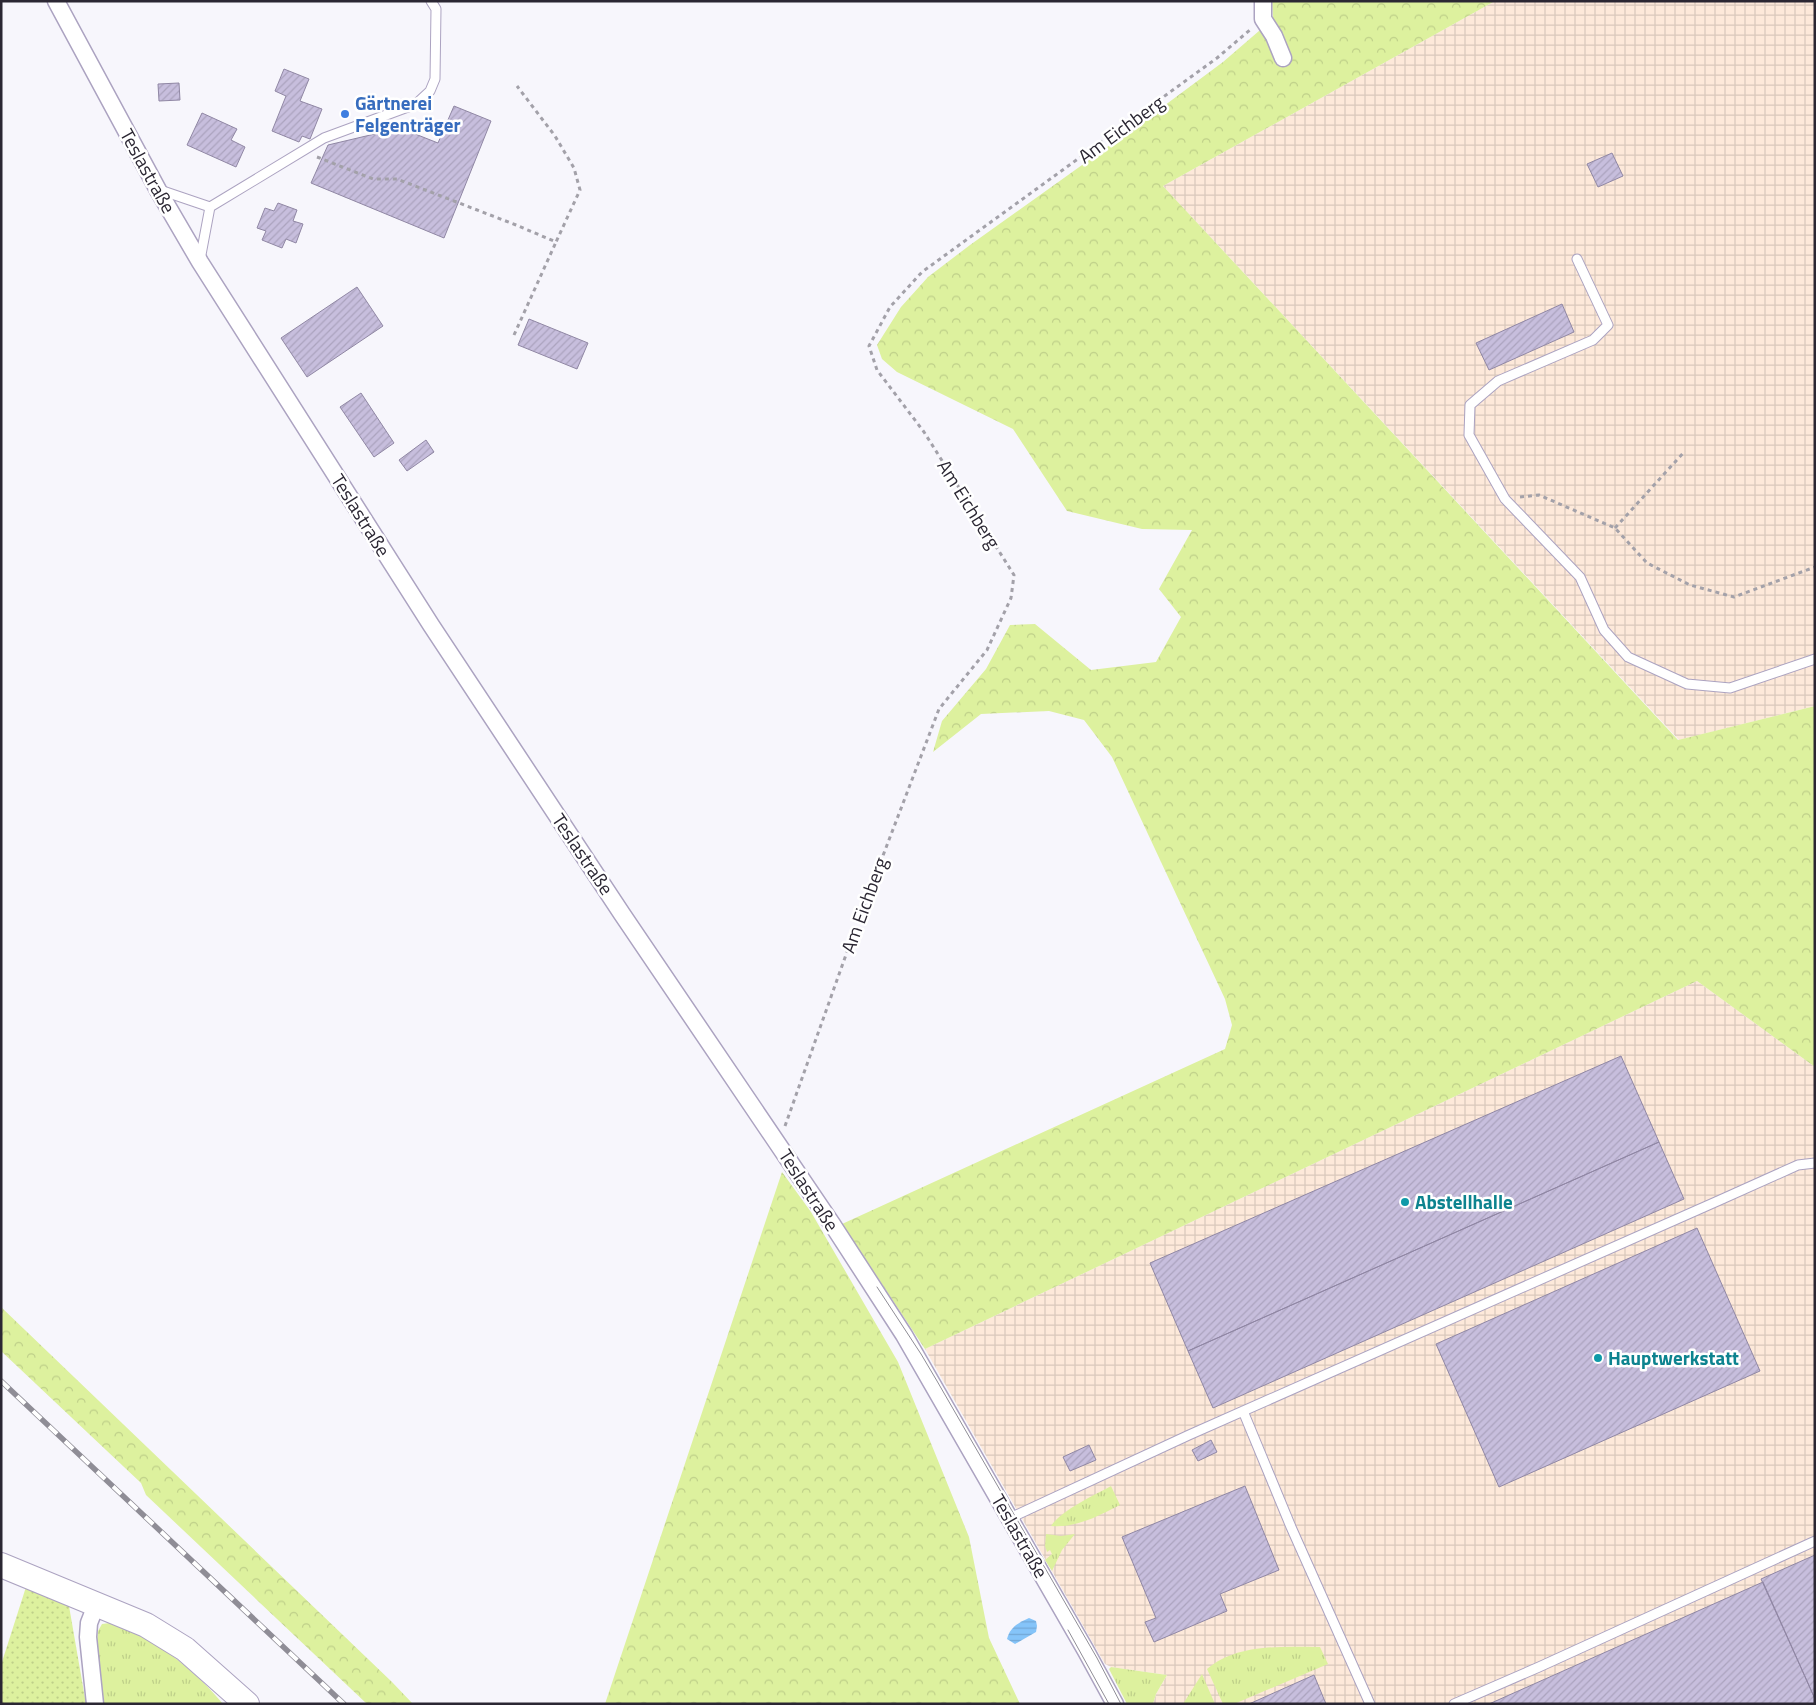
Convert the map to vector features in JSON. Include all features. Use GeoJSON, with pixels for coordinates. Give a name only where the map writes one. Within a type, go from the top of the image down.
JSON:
{"type":"FeatureCollection","features":[{"type":"Feature","properties":{"kind":"main road"},"geometry":{"type":"LineString","coordinates":[[1,1565],[146,1625],[185,1648],[246,1704]]}},
{"type":"Feature","properties":{"kind":"street","name":"Teslastraße"},"geometry":{"type":"LineString","coordinates":[[56,1],[158,190],[200,262],[436,634],[904,1335],[1115,1704]]}},
{"type":"Feature","properties":{"kind":"street"},"geometry":{"type":"LineString","coordinates":[[1263,1],[1263,19],[1274,36],[1283,58]]}},
{"type":"Feature","properties":{"kind":"street"},"geometry":{"type":"LineString","coordinates":[[95,1704],[88,1637],[89,1622],[96,1605]]}},
{"type":"Feature","properties":{"kind":"lane"},"geometry":{"type":"LineString","coordinates":[[200,262],[210,207],[324,138],[416,104],[430,91],[435,79],[436,60],[436,9],[431,1]]}},
{"type":"Feature","properties":{"kind":"lane"},"geometry":{"type":"LineString","coordinates":[[158,190],[210,207]]}},
{"type":"Feature","properties":{"kind":"lane"},"geometry":{"type":"LineString","coordinates":[[1577,259],[1608,325],[1593,340],[1498,381],[1470,405],[1469,435],[1505,498],[1580,577],[1604,630],[1628,657],[1687,684],[1730,688],[1815,659]]}},
{"type":"Feature","properties":{"kind":"lane"},"geometry":{"type":"LineString","coordinates":[[1010,1518],[1243,1411],[1798,1165],[1815,1163]]}},
{"type":"Feature","properties":{"kind":"lane"},"geometry":{"type":"LineString","coordinates":[[1243,1411],[1314,1580],[1370,1704]]}},
{"type":"Feature","properties":{"kind":"lane"},"geometry":{"type":"LineString","coordinates":[[1454,1704],[1815,1541]]}},
{"type":"Feature","properties":{"kind":"path","name":"Am Eichberg"},"geometry":{"type":"LineString","coordinates":[[778,1144],[858,921],[938,709],[987,650],[1010,598],[1014,575],[924,432],[877,370],[869,346],[890,306],[922,272],[1218,58],[1263,19]]}},
{"type":"Feature","properties":{"kind":"path"},"geometry":{"type":"LineString","coordinates":[[514,335],[580,190],[574,168],[555,136],[517,86]]}},
{"type":"Feature","properties":{"kind":"path"},"geometry":{"type":"LineString","coordinates":[[302,151],[373,179],[397,179],[556,242]]}},
{"type":"Feature","properties":{"kind":"path"},"geometry":{"type":"LineString","coordinates":[[1615,528],[1685,452]]}},
{"type":"Feature","properties":{"kind":"path"},"geometry":{"type":"LineString","coordinates":[[1505,498],[1539,495],[1615,528],[1647,563],[1690,585],[1734,597],[1815,567]]}},
{"type":"Feature","properties":{"kind":"shaded area"},"geometry":{"type":"Polygon","coordinates":[[[1495,1],[1815,1],[1815,706],[1679,740],[1163,186],[1495,1]]]}},
{"type":"Feature","properties":{"kind":"shaded area"},"geometry":{"type":"Polygon","coordinates":[[[1697,981],[1815,1067],[1815,1704],[1153,1704],[1156,1694],[1167,1675],[1111,1667],[1105,1664],[925,1349],[1697,981]]]}},
{"type":"Feature","properties":{"kind":"green space"},"geometry":{"type":"Polygon","coordinates":[[[1272,1],[1495,1],[1163,186],[1678,740],[1815,706],[1815,1067],[1697,981],[925,1349],[842,1224],[1225,1049],[1232,1025],[1225,999],[1112,757],[1084,720],[1049,711],[981,714],[933,752],[942,721],[986,669],[1010,625],[1035,624],[1091,670],[1156,662],[1181,617],[1159,589],[1192,530],[1142,529],[1067,511],[1013,429],[897,372],[882,359],[877,345],[901,307],[928,277],[1223,62],[1273,19],[1272,1]]]}},
{"type":"Feature","properties":{"kind":"green space"},"geometry":{"type":"Polygon","coordinates":[[[782,1172],[811,1212],[898,1362],[969,1537],[989,1638],[1020,1704],[605,1704],[782,1172]]]}},
{"type":"Feature","properties":{"kind":"green space"},"geometry":{"type":"Polygon","coordinates":[[[1,1307],[413,1704],[367,1704],[146,1495],[141,1483],[1,1351],[1,1307]]]}},
{"type":"Feature","properties":{"kind":"green space"},"geometry":{"type":"Polygon","coordinates":[[[1111,1486],[1120,1505],[1078,1523],[1051,1526],[1063,1514],[1111,1486]]]}},
{"type":"Feature","properties":{"kind":"green space"},"geometry":{"type":"Polygon","coordinates":[[[1046,1534],[1061,1536],[1075,1534],[1062,1550],[1052,1571],[1045,1560],[1052,1554],[1050,1550],[1047,1552],[1045,1546],[1046,1534]]]}},
{"type":"Feature","properties":{"kind":"green space"},"geometry":{"type":"Polygon","coordinates":[[[26,1587],[69,1606],[86,1704],[1,1704],[1,1665],[26,1587]]]}},
{"type":"Feature","properties":{"kind":"green space"},"geometry":{"type":"Polygon","coordinates":[[[110,1623],[125,1627],[172,1655],[201,1680],[223,1704],[104,1704],[97,1641],[98,1631],[102,1624],[110,1623]]]}},
{"type":"Feature","properties":{"kind":"green space"},"geometry":{"type":"Polygon","coordinates":[[[1320,1647],[1328,1664],[1234,1704],[1223,1704],[1207,1669],[1232,1655],[1261,1648],[1320,1647]]]}},
{"type":"Feature","properties":{"kind":"green space"},"geometry":{"type":"Polygon","coordinates":[[[1111,1667],[1167,1675],[1156,1694],[1153,1704],[1127,1704],[1109,1669],[1111,1667]]]}},
{"type":"Feature","properties":{"kind":"green space"},"geometry":{"type":"Polygon","coordinates":[[[1202,1674],[1215,1704],[1183,1704],[1202,1674]]]}},
{"type":"Feature","properties":{"kind":"water"},"geometry":{"type":"Polygon","coordinates":[[[1029,1618],[1036,1621],[1036,1632],[1015,1644],[1007,1639],[1010,1631],[1015,1626],[1029,1618]]]}},
{"type":"Feature","properties":{"kind":"building"},"geometry":{"type":"Polygon","coordinates":[[[284,69],[309,79],[300,101],[322,109],[310,139],[302,136],[299,142],[272,131],[286,96],[275,91],[284,69]]]}},
{"type":"Feature","properties":{"kind":"building"},"geometry":{"type":"Polygon","coordinates":[[[179,83],[180,100],[159,101],[158,84],[179,83]]]}},
{"type":"Feature","properties":{"kind":"building"},"geometry":{"type":"Polygon","coordinates":[[[454,106],[491,121],[444,238],[311,183],[328,145],[400,128],[438,143],[454,106]]]}},
{"type":"Feature","properties":{"kind":"building"},"geometry":{"type":"Polygon","coordinates":[[[202,113],[237,129],[231,140],[245,147],[236,167],[187,145],[202,113]]]}},
{"type":"Feature","properties":{"kind":"building"},"geometry":{"type":"Polygon","coordinates":[[[1612,153],[1623,176],[1598,187],[1587,164],[1612,153]]]}},
{"type":"Feature","properties":{"kind":"building"},"geometry":{"type":"Polygon","coordinates":[[[278,203],[297,210],[293,221],[303,224],[296,243],[286,239],[282,248],[262,240],[266,231],[257,228],[265,208],[274,211],[278,203]]]}},
{"type":"Feature","properties":{"kind":"building"},"geometry":{"type":"Polygon","coordinates":[[[357,287],[383,326],[307,377],[281,338],[357,287]]]}},
{"type":"Feature","properties":{"kind":"building"},"geometry":{"type":"Polygon","coordinates":[[[1562,304],[1574,332],[1489,370],[1476,343],[1562,304]]]}},
{"type":"Feature","properties":{"kind":"building"},"geometry":{"type":"Polygon","coordinates":[[[529,319],[588,343],[577,369],[518,345],[529,319]]]}},
{"type":"Feature","properties":{"kind":"building"},"geometry":{"type":"Polygon","coordinates":[[[361,393],[394,443],[374,457],[340,407],[361,393]]]}},
{"type":"Feature","properties":{"kind":"building"},"geometry":{"type":"Polygon","coordinates":[[[426,440],[434,452],[407,471],[399,460],[426,440]]]}},
{"type":"Feature","properties":{"kind":"building","name":"Abstellhalle"},"geometry":{"type":"Polygon","coordinates":[[[1621,1056],[1659,1142],[1188,1351],[1150,1263],[1621,1056]]]}},
{"type":"Feature","properties":{"kind":"building","name":"Abstellhalle"},"geometry":{"type":"Polygon","coordinates":[[[1659,1142],[1684,1199],[1213,1408],[1188,1351],[1659,1142]]]}},
{"type":"Feature","properties":{"kind":"building","name":"Hauptwerkstatt"},"geometry":{"type":"Polygon","coordinates":[[[1697,1228],[1760,1371],[1499,1487],[1436,1344],[1697,1228]]]}},
{"type":"Feature","properties":{"kind":"building"},"geometry":{"type":"Polygon","coordinates":[[[1211,1440],[1217,1452],[1198,1461],[1192,1450],[1211,1440]]]}},
{"type":"Feature","properties":{"kind":"building"},"geometry":{"type":"Polygon","coordinates":[[[1089,1445],[1096,1460],[1070,1471],[1063,1457],[1089,1445]]]}},
{"type":"Feature","properties":{"kind":"building"},"geometry":{"type":"Polygon","coordinates":[[[1245,1486],[1279,1570],[1220,1594],[1227,1611],[1154,1642],[1145,1622],[1156,1618],[1122,1537],[1245,1486]]]}},
{"type":"Feature","properties":{"kind":"building"},"geometry":{"type":"Polygon","coordinates":[[[1815,1555],[1815,1699],[1761,1579],[1815,1555]]]}},
{"type":"Feature","properties":{"kind":"building"},"geometry":{"type":"Polygon","coordinates":[[[1763,1582],[1815,1699],[1815,1704],[1489,1704],[1763,1582]]]}},
{"type":"Feature","properties":{"kind":"building"},"geometry":{"type":"Polygon","coordinates":[[[1314,1675],[1326,1704],[1249,1704],[1314,1675]]]}},
{"type":"Feature","properties":{"kind":"tram line"},"geometry":{"type":"LineString","coordinates":[[877,1287],[937,1381],[1097,1658],[1121,1704]]}},
{"type":"Feature","properties":{"kind":"tram line"},"geometry":{"type":"LineString","coordinates":[[1068,1630],[1109,1704]]}},
{"type":"Feature","properties":{"kind":"railway"},"geometry":{"type":"LineString","coordinates":[[1,1381],[344,1704]]}},
{"type":"Feature","properties":{"kind":"place","name":"Gärtnerei Felgenträger"},"geometry":{"type":"Point","coordinates":[345,114]}},
{"type":"Feature","properties":{"kind":"place","name":"Abstellhalle"},"geometry":{"type":"Point","coordinates":[1405,1202]}},
{"type":"Feature","properties":{"kind":"place","name":"Hauptwerkstatt"},"geometry":{"type":"Point","coordinates":[1598,1358]}}]}
